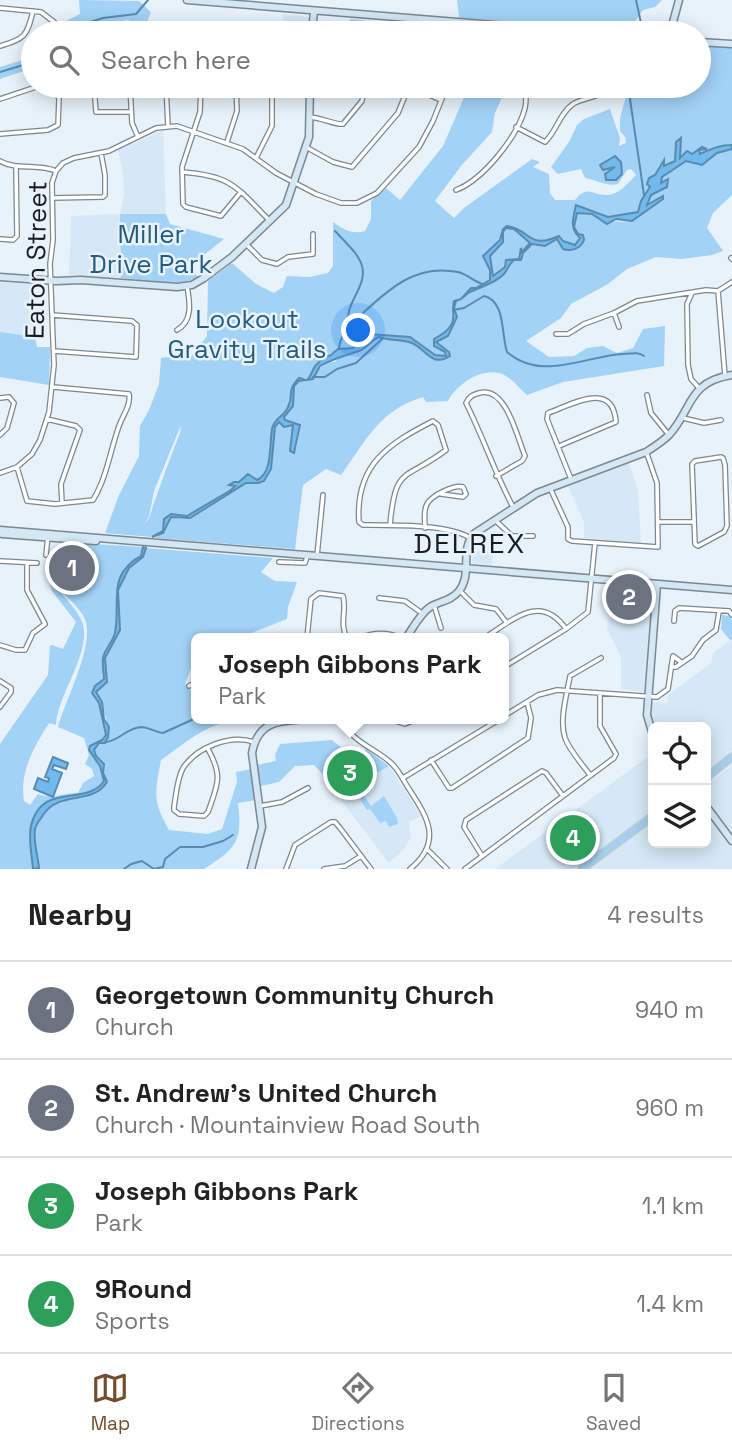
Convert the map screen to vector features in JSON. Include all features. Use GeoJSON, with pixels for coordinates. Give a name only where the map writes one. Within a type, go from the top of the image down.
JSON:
{"type":"FeatureCollection","features":[{"type":"Feature","properties":{"kind":"main road"},"geometry":{"type":"LineString","coordinates":[[711,773],[732,757]]}},
{"type":"Feature","properties":{"kind":"main road"},"geometry":{"type":"LineString","coordinates":[[582,869],[648,820]]}},
{"type":"Feature","properties":{"kind":"street"},"geometry":{"type":"LineString","coordinates":[[187,0],[441,21]]}},
{"type":"Feature","properties":{"kind":"street"},"geometry":{"type":"LineString","coordinates":[[673,21],[679,0]]}},
{"type":"Feature","properties":{"kind":"street"},"geometry":{"type":"LineString","coordinates":[[0,8],[44,13],[53,21]]}},
{"type":"Feature","properties":{"kind":"street"},"geometry":{"type":"LineString","coordinates":[[30,21],[33,11]]}},
{"type":"Feature","properties":{"kind":"street"},"geometry":{"type":"LineString","coordinates":[[313,21],[314,11]]}},
{"type":"Feature","properties":{"kind":"street"},"geometry":{"type":"LineString","coordinates":[[0,46],[21,38]]}},
{"type":"Feature","properties":{"kind":"street"},"geometry":{"type":"LineString","coordinates":[[711,43],[732,44]]}},
{"type":"Feature","properties":{"kind":"street"},"geometry":{"type":"LineString","coordinates":[[0,99],[21,92]]}},
{"type":"Feature","properties":{"kind":"street"},"geometry":{"type":"LineString","coordinates":[[0,134],[48,130],[58,125],[59,98]]}},
{"type":"Feature","properties":{"kind":"street"},"geometry":{"type":"LineString","coordinates":[[95,98],[96,112],[131,112]]}},
{"type":"Feature","properties":{"kind":"street"},"geometry":{"type":"LineString","coordinates":[[130,98],[132,125],[138,137]]}},
{"type":"Feature","properties":{"kind":"street"},"geometry":{"type":"LineString","coordinates":[[167,98],[168,126],[194,131],[245,150],[276,173],[316,194],[341,203],[357,203],[371,197],[421,144],[441,100],[436,98]]}},
{"type":"Feature","properties":{"kind":"street"},"geometry":{"type":"LineString","coordinates":[[202,98],[182,172],[183,203],[186,207],[221,216],[241,191]]}},
{"type":"Feature","properties":{"kind":"street"},"geometry":{"type":"LineString","coordinates":[[227,142],[237,111],[236,98]]}},
{"type":"Feature","properties":{"kind":"street"},"geometry":{"type":"LineString","coordinates":[[256,158],[272,126],[272,98]]}},
{"type":"Feature","properties":{"kind":"street"},"geometry":{"type":"LineString","coordinates":[[0,277],[187,286],[201,281],[246,244],[286,205],[306,148],[310,98]]}},
{"type":"Feature","properties":{"kind":"street"},"geometry":{"type":"LineString","coordinates":[[310,117],[327,119],[338,125],[345,123],[363,98]]}},
{"type":"Feature","properties":{"kind":"street"},"geometry":{"type":"LineString","coordinates":[[306,148],[333,162],[352,167],[394,119],[403,98]]}},
{"type":"Feature","properties":{"kind":"street"},"geometry":{"type":"LineString","coordinates":[[456,190],[472,180],[500,153],[516,127],[525,107],[525,98]]}},
{"type":"Feature","properties":{"kind":"street"},"geometry":{"type":"LineString","coordinates":[[516,127],[545,142],[569,107],[589,98]]}},
{"type":"Feature","properties":{"kind":"street","name":"Eaton Street"},"geometry":{"type":"LineString","coordinates":[[17,467],[36,449],[47,419],[52,387],[52,182],[56,171],[71,159],[101,153],[156,128],[168,126]]}},
{"type":"Feature","properties":{"kind":"street"},"geometry":{"type":"LineString","coordinates":[[52,198],[103,197],[105,180],[101,153]]}},
{"type":"Feature","properties":{"kind":"street"},"geometry":{"type":"LineString","coordinates":[[0,161],[16,167],[41,166],[56,171]]}},
{"type":"Feature","properties":{"kind":"street"},"geometry":{"type":"LineString","coordinates":[[0,239],[13,240],[17,236],[16,167]]}},
{"type":"Feature","properties":{"kind":"street"},"geometry":{"type":"LineString","coordinates":[[182,172],[218,177],[241,191],[270,221]]}},
{"type":"Feature","properties":{"kind":"street"},"geometry":{"type":"LineString","coordinates":[[246,244],[262,260],[276,264],[288,257],[313,254],[313,234]]}},
{"type":"Feature","properties":{"kind":"street"},"geometry":{"type":"LineString","coordinates":[[556,334],[568,334],[584,324],[637,301],[718,291],[732,282]]}},
{"type":"Feature","properties":{"kind":"street"},"geometry":{"type":"LineString","coordinates":[[177,330],[188,320],[190,302],[187,286]]}},
{"type":"Feature","properties":{"kind":"street"},"geometry":{"type":"LineString","coordinates":[[408,633],[423,614],[460,591],[470,538],[513,507],[550,488],[646,452],[669,435],[692,396],[710,381],[728,375],[718,291]]}},
{"type":"Feature","properties":{"kind":"street"},"geometry":{"type":"LineString","coordinates":[[692,293],[687,304],[688,365],[691,379],[699,390]]}},
{"type":"Feature","properties":{"kind":"street"},"geometry":{"type":"LineString","coordinates":[[614,313],[620,327]]}},
{"type":"Feature","properties":{"kind":"street"},"geometry":{"type":"LineString","coordinates":[[52,315],[132,321],[137,325],[136,356],[54,351]]}},
{"type":"Feature","properties":{"kind":"street"},"geometry":{"type":"LineString","coordinates":[[0,473],[17,467],[27,501],[62,504],[94,498],[107,471],[129,394],[52,387]]}},
{"type":"Feature","properties":{"kind":"street"},"geometry":{"type":"LineString","coordinates":[[496,476],[522,461],[525,456],[502,399],[493,393],[481,393],[469,398],[466,403],[496,476],[513,507]]}},
{"type":"Feature","properties":{"kind":"street"},"geometry":{"type":"LineString","coordinates":[[647,395],[651,413],[669,435]]}},
{"type":"Feature","properties":{"kind":"street"},"geometry":{"type":"LineString","coordinates":[[0,398],[9,397],[14,403],[7,428],[0,435]]}},
{"type":"Feature","properties":{"kind":"street"},"geometry":{"type":"LineString","coordinates":[[558,446],[616,422],[609,403],[603,399],[590,398],[548,413],[547,419],[571,479]]}},
{"type":"Feature","properties":{"kind":"street"},"geometry":{"type":"LineString","coordinates":[[681,417],[704,423],[721,420]]}},
{"type":"Feature","properties":{"kind":"street"},"geometry":{"type":"LineString","coordinates":[[47,419],[76,426],[80,430],[61,484],[62,504]]}},
{"type":"Feature","properties":{"kind":"street"},"geometry":{"type":"LineString","coordinates":[[390,525],[393,497],[400,481],[412,470],[446,450],[435,422],[391,444],[376,460],[365,478],[359,497],[359,522],[363,525],[459,532],[470,538]]}},
{"type":"Feature","properties":{"kind":"street"},"geometry":{"type":"LineString","coordinates":[[550,488],[568,527],[568,538],[572,541],[658,547],[657,483],[646,452]]}},
{"type":"Feature","properties":{"kind":"street"},"geometry":{"type":"LineString","coordinates":[[723,458],[727,526],[724,532],[698,546],[695,544],[694,522],[692,464],[695,461],[723,458]]}},
{"type":"Feature","properties":{"kind":"street"},"geometry":{"type":"LineString","coordinates":[[425,528],[425,508],[428,501],[441,494],[460,485],[466,494],[456,497],[441,494]]}},
{"type":"Feature","properties":{"kind":"street"},"geometry":{"type":"LineString","coordinates":[[317,557],[323,495]]}},
{"type":"Feature","properties":{"kind":"street"},"geometry":{"type":"LineString","coordinates":[[495,519],[512,536],[533,536]]}},
{"type":"Feature","properties":{"kind":"street"},"geometry":{"type":"LineString","coordinates":[[658,522],[694,522]]}},
{"type":"Feature","properties":{"kind":"street"},"geometry":{"type":"LineString","coordinates":[[0,532],[732,590]]}},
{"type":"Feature","properties":{"kind":"street"},"geometry":{"type":"LineString","coordinates":[[46,555],[48,536]]}},
{"type":"Feature","properties":{"kind":"street"},"geometry":{"type":"LineString","coordinates":[[509,664],[566,629],[588,612],[595,543]]}},
{"type":"Feature","properties":{"kind":"street"},"geometry":{"type":"LineString","coordinates":[[279,562],[306,563],[307,556]]}},
{"type":"Feature","properties":{"kind":"street"},"geometry":{"type":"LineString","coordinates":[[0,561],[37,563]]}},
{"type":"Feature","properties":{"kind":"street"},"geometry":{"type":"LineString","coordinates":[[0,645],[25,650],[33,633],[45,624],[27,590],[27,563]]}},
{"type":"Feature","properties":{"kind":"street"},"geometry":{"type":"LineString","coordinates":[[648,724],[647,697],[657,584]]}},
{"type":"Feature","properties":{"kind":"street"},"geometry":{"type":"LineString","coordinates":[[460,591],[474,605],[496,609],[507,624]]}},
{"type":"Feature","properties":{"kind":"street"},"geometry":{"type":"LineString","coordinates":[[308,633],[311,599],[319,593],[343,596],[345,633]]}},
{"type":"Feature","properties":{"kind":"street"},"geometry":{"type":"LineString","coordinates":[[379,598],[405,601],[423,614]]}},
{"type":"Feature","properties":{"kind":"street"},"geometry":{"type":"LineString","coordinates":[[435,605],[441,628]]}},
{"type":"Feature","properties":{"kind":"street"},"geometry":{"type":"LineString","coordinates":[[674,621],[675,611],[679,608],[729,611],[732,615]]}},
{"type":"Feature","properties":{"kind":"street"},"geometry":{"type":"LineString","coordinates":[[492,633],[528,612],[549,611],[566,629]]}},
{"type":"Feature","properties":{"kind":"street"},"geometry":{"type":"LineString","coordinates":[[671,667],[676,667],[692,656],[703,640],[716,630],[719,612]]}},
{"type":"Feature","properties":{"kind":"street"},"geometry":{"type":"LineString","coordinates":[[509,713],[547,692],[657,697],[668,689],[673,656],[681,662]]}},
{"type":"Feature","properties":{"kind":"street"},"geometry":{"type":"LineString","coordinates":[[590,775],[569,746],[564,734],[568,691],[570,676],[601,658]]}},
{"type":"Feature","properties":{"kind":"street"},"geometry":{"type":"LineString","coordinates":[[0,681],[11,688],[0,707]]}},
{"type":"Feature","properties":{"kind":"street"},"geometry":{"type":"LineString","coordinates":[[465,869],[616,754],[600,726],[600,694]]}},
{"type":"Feature","properties":{"kind":"street"},"geometry":{"type":"LineString","coordinates":[[431,761],[449,788],[452,788],[528,738],[531,718],[527,702]]}},
{"type":"Feature","properties":{"kind":"street"},"geometry":{"type":"LineString","coordinates":[[251,869],[262,827],[252,753],[254,743],[270,724]]}},
{"type":"Feature","properties":{"kind":"street"},"geometry":{"type":"LineString","coordinates":[[345,724],[351,735],[390,762],[426,817],[430,831],[428,849],[410,869]]}},
{"type":"Feature","properties":{"kind":"street"},"geometry":{"type":"LineString","coordinates":[[402,779],[491,724]]}},
{"type":"Feature","properties":{"kind":"street"},"geometry":{"type":"LineString","coordinates":[[208,748],[219,778],[208,812],[204,816],[179,814],[174,807],[180,775],[189,762],[208,748],[221,741],[237,739],[254,743]]}},
{"type":"Feature","properties":{"kind":"street"},"geometry":{"type":"LineString","coordinates":[[482,856],[464,827],[466,820],[541,771],[546,773],[563,796]]}},
{"type":"Feature","properties":{"kind":"street"},"geometry":{"type":"LineString","coordinates":[[260,806],[282,802],[308,788]]}},
{"type":"Feature","properties":{"kind":"street"},"geometry":{"type":"LineString","coordinates":[[711,813],[732,841]]}},
{"type":"Feature","properties":{"kind":"street"},"geometry":{"type":"LineString","coordinates":[[286,869],[295,845],[331,822],[335,822],[340,828],[370,869]]}},
{"type":"Feature","properties":{"kind":"street"},"geometry":{"type":"LineString","coordinates":[[428,849],[447,869]]}},
{"type":"Feature","properties":{"kind":"street"},"geometry":{"type":"LineString","coordinates":[[324,869],[345,866],[361,856]]}},
{"type":"Feature","properties":{"kind":"shaded area"},"geometry":{"type":"Polygon","coordinates":[[[283,14],[310,17],[310,21],[283,21],[283,14]]]}},
{"type":"Feature","properties":{"kind":"shaded area"},"geometry":{"type":"Polygon","coordinates":[[[163,130],[166,214],[120,215],[121,278],[69,275],[71,216],[120,214],[124,194],[118,150],[163,130]]]}},
{"type":"Feature","properties":{"kind":"shaded area"},"geometry":{"type":"Polygon","coordinates":[[[681,138],[680,158],[687,151],[692,154],[702,147],[707,149],[699,150],[700,154],[732,145],[732,149],[717,153],[702,165],[686,161],[662,177],[661,183],[668,179],[667,187],[651,195],[647,205],[663,196],[663,199],[632,221],[616,219],[607,224],[592,214],[577,213],[574,227],[578,234],[583,235],[584,240],[576,249],[563,249],[557,239],[545,246],[532,244],[523,253],[521,260],[514,260],[501,277],[470,292],[460,300],[456,301],[454,308],[457,317],[448,336],[436,342],[449,352],[450,356],[434,359],[412,343],[379,337],[362,350],[320,366],[313,379],[306,380],[323,358],[338,349],[353,348],[369,334],[410,337],[435,355],[446,356],[445,352],[434,346],[434,339],[451,326],[454,301],[461,299],[471,288],[490,280],[490,270],[483,256],[500,240],[503,229],[507,226],[515,228],[541,241],[559,236],[563,241],[575,245],[580,238],[573,227],[576,205],[608,217],[638,212],[650,187],[647,184],[649,178],[655,175],[664,160],[664,166],[675,161],[676,142],[681,138]],[[506,228],[503,242],[490,256],[493,276],[505,267],[506,260],[519,259],[521,248],[522,252],[530,243],[514,229],[506,228]]]}},
{"type":"Feature","properties":{"kind":"shaded area"},"geometry":{"type":"Polygon","coordinates":[[[615,156],[621,162],[622,174],[616,180],[606,180],[605,174],[615,167],[603,170],[600,165],[615,156]]]}},
{"type":"Feature","properties":{"kind":"shaded area"},"geometry":{"type":"Polygon","coordinates":[[[0,282],[33,284],[35,337],[0,332],[0,282]]]}},
{"type":"Feature","properties":{"kind":"shaded area"},"geometry":{"type":"Polygon","coordinates":[[[299,378],[306,380],[299,381],[294,386],[293,406],[284,417],[285,420],[300,425],[294,453],[290,451],[293,425],[284,427],[279,422],[275,427],[271,469],[264,481],[246,483],[190,518],[171,517],[163,533],[152,537],[163,531],[164,519],[171,514],[187,516],[231,490],[235,486],[229,485],[239,482],[248,474],[257,480],[262,476],[268,465],[273,425],[288,407],[292,387],[299,378]]]}},
{"type":"Feature","properties":{"kind":"shaded area"},"geometry":{"type":"Polygon","coordinates":[[[629,463],[638,490],[641,543],[584,538],[584,522],[568,486],[629,463]]]}},
{"type":"Feature","properties":{"kind":"shaded area"},"geometry":{"type":"Polygon","coordinates":[[[143,547],[146,548],[143,557],[129,568],[118,590],[120,630],[105,658],[107,682],[96,692],[102,702],[104,719],[109,727],[105,743],[99,743],[94,750],[104,764],[103,773],[107,782],[93,794],[58,803],[43,815],[36,825],[35,834],[39,868],[33,869],[30,831],[36,812],[54,799],[86,793],[96,789],[104,781],[100,766],[89,750],[90,746],[106,735],[99,703],[92,693],[95,686],[104,679],[103,658],[115,633],[117,590],[119,581],[130,564],[141,556],[143,547]]]}},
{"type":"Feature","properties":{"kind":"shaded area"},"geometry":{"type":"Polygon","coordinates":[[[473,551],[493,552],[492,565],[472,563],[473,551]]]}},
{"type":"Feature","properties":{"kind":"shaded area"},"geometry":{"type":"Polygon","coordinates":[[[651,611],[644,692],[621,689],[621,657],[607,629],[608,619],[651,611]]]}},
{"type":"Feature","properties":{"kind":"shaded area"},"geometry":{"type":"Polygon","coordinates":[[[732,639],[732,751],[711,766],[711,722],[652,722],[650,714],[651,702],[667,703],[668,695],[711,663],[713,653],[732,639]]]}},
{"type":"Feature","properties":{"kind":"shaded area"},"geometry":{"type":"Polygon","coordinates":[[[53,757],[68,763],[66,769],[54,765],[52,769],[62,773],[53,797],[34,789],[38,778],[48,782],[49,778],[45,777],[53,757]]]}},
{"type":"Feature","properties":{"kind":"shaded area"},"geometry":{"type":"Polygon","coordinates":[[[648,757],[648,816],[574,869],[495,869],[648,757]]]}},
{"type":"Feature","properties":{"kind":"shaded area"},"geometry":{"type":"Polygon","coordinates":[[[732,765],[732,835],[711,807],[711,781],[732,765]]]}},
{"type":"Feature","properties":{"kind":"shaded area"},"geometry":{"type":"Polygon","coordinates":[[[389,766],[421,816],[409,822],[411,837],[404,849],[389,863],[338,796],[389,766]]]}},
{"type":"Feature","properties":{"kind":"shaded area"},"geometry":{"type":"Polygon","coordinates":[[[711,822],[732,849],[732,869],[591,869],[648,826],[648,848],[711,848],[711,822]]]}},
{"type":"Feature","properties":{"kind":"green space"},"geometry":{"type":"Polygon","coordinates":[[[79,0],[139,1],[151,12],[147,21],[66,21],[80,14],[79,0]]]}},
{"type":"Feature","properties":{"kind":"green space"},"geometry":{"type":"Polygon","coordinates":[[[457,0],[662,0],[655,7],[643,10],[635,21],[498,21],[459,18],[457,0]]]}},
{"type":"Feature","properties":{"kind":"green space","name":"Lookout Gravity Trails"},"geometry":{"type":"Polygon","coordinates":[[[711,47],[732,48],[732,145],[700,154],[699,150],[707,149],[698,149],[692,154],[685,152],[680,158],[680,142],[676,142],[675,161],[664,166],[660,164],[638,212],[608,217],[576,209],[572,224],[580,238],[575,245],[562,241],[561,236],[543,240],[532,239],[506,226],[500,240],[485,258],[490,270],[490,280],[471,288],[461,299],[457,299],[450,326],[437,337],[434,346],[445,352],[446,356],[435,355],[403,336],[369,335],[353,348],[338,349],[315,366],[309,378],[299,378],[291,386],[288,406],[271,431],[268,463],[259,480],[245,477],[231,490],[188,516],[170,514],[163,531],[152,537],[105,533],[119,495],[139,456],[140,426],[159,384],[161,358],[190,358],[207,336],[208,281],[232,263],[256,284],[274,293],[283,287],[287,276],[310,277],[328,273],[333,266],[333,222],[352,232],[365,231],[371,219],[371,201],[386,188],[400,200],[443,146],[464,98],[502,98],[495,113],[492,132],[461,166],[435,201],[454,218],[532,159],[540,162],[533,167],[549,174],[550,193],[555,200],[575,200],[587,192],[602,195],[615,193],[636,175],[631,169],[627,170],[618,184],[610,185],[585,178],[581,169],[558,174],[551,167],[569,142],[577,125],[584,119],[610,109],[620,138],[619,146],[626,143],[620,131],[620,118],[626,98],[711,98],[711,47]],[[181,425],[154,491],[149,517],[144,524],[150,516],[181,425]]]}},
{"type":"Feature","properties":{"kind":"green space"},"geometry":{"type":"Polygon","coordinates":[[[21,61],[21,72],[0,79],[0,67],[21,61]]]}},
{"type":"Feature","properties":{"kind":"green space"},"geometry":{"type":"Polygon","coordinates":[[[732,149],[732,195],[713,213],[707,228],[723,251],[682,259],[656,257],[627,269],[608,284],[571,304],[561,318],[526,341],[549,357],[574,356],[587,348],[603,346],[617,353],[633,348],[643,329],[665,326],[664,366],[563,382],[527,395],[506,376],[489,372],[465,382],[448,401],[426,402],[423,397],[408,403],[384,418],[341,475],[326,469],[303,485],[295,549],[155,538],[166,529],[171,517],[182,519],[195,514],[246,483],[258,483],[267,478],[271,469],[275,427],[279,421],[287,427],[293,425],[290,451],[296,450],[300,429],[298,423],[285,420],[284,417],[293,406],[294,386],[299,381],[310,379],[323,366],[367,346],[379,337],[413,343],[430,357],[447,358],[449,352],[436,342],[448,336],[455,321],[456,301],[496,280],[515,260],[521,260],[535,244],[557,239],[563,249],[574,250],[582,244],[574,227],[577,213],[593,214],[605,222],[626,222],[634,219],[660,202],[657,199],[647,206],[651,194],[662,191],[662,177],[686,161],[699,165],[717,153],[732,149]]]}},
{"type":"Feature","properties":{"kind":"green space","name":"Miller Drive Park"},"geometry":{"type":"Polygon","coordinates":[[[120,214],[166,214],[170,224],[224,239],[190,266],[198,277],[170,283],[121,278],[120,214]]]}},
{"type":"Feature","properties":{"kind":"green space"},"geometry":{"type":"Polygon","coordinates":[[[506,228],[514,229],[530,243],[522,252],[522,249],[519,259],[506,260],[506,267],[493,277],[490,256],[502,242],[506,228]]]}},
{"type":"Feature","properties":{"kind":"green space"},"geometry":{"type":"Polygon","coordinates":[[[0,332],[35,337],[37,347],[50,347],[49,385],[0,377],[0,332]]]}},
{"type":"Feature","properties":{"kind":"green space"},"geometry":{"type":"Polygon","coordinates":[[[79,543],[143,547],[141,556],[126,566],[120,577],[115,635],[103,659],[104,680],[95,686],[92,693],[99,703],[106,735],[89,750],[100,766],[104,781],[92,791],[55,798],[31,825],[33,869],[0,869],[0,744],[48,675],[50,646],[63,649],[76,622],[52,591],[47,574],[82,622],[83,646],[62,700],[56,725],[49,723],[29,760],[24,780],[24,801],[30,805],[38,794],[53,796],[78,793],[83,783],[94,776],[92,769],[85,764],[89,755],[84,738],[58,727],[83,656],[87,628],[81,612],[60,589],[54,578],[76,577],[79,543]]]}},
{"type":"Feature","properties":{"kind":"green space"},"geometry":{"type":"Polygon","coordinates":[[[146,548],[273,558],[261,572],[275,581],[297,582],[288,607],[287,619],[252,633],[191,633],[191,668],[185,684],[191,691],[191,724],[221,724],[190,739],[161,760],[157,781],[157,803],[169,830],[208,834],[222,829],[237,782],[236,772],[251,769],[256,800],[238,803],[239,827],[234,844],[223,856],[204,869],[38,869],[35,835],[36,826],[42,816],[57,803],[92,794],[107,782],[94,750],[97,744],[104,743],[108,732],[106,718],[96,692],[107,679],[105,658],[120,630],[118,590],[129,568],[143,557],[146,548]]]}},
{"type":"Feature","properties":{"kind":"green space"},"geometry":{"type":"Polygon","coordinates":[[[722,615],[729,616],[732,620],[730,640],[721,629],[722,615]]]}},
{"type":"Feature","properties":{"kind":"green space"},"geometry":{"type":"Polygon","coordinates":[[[332,740],[357,760],[366,749],[389,766],[338,796],[333,795],[329,781],[314,765],[295,766],[279,782],[261,786],[257,765],[276,761],[275,755],[280,744],[332,740]]]}},
{"type":"Feature","properties":{"kind":"green space"},"geometry":{"type":"Polygon","coordinates":[[[364,796],[371,806],[384,796],[398,824],[389,827],[386,821],[380,823],[360,799],[364,796]]]}},
{"type":"Feature","properties":{"kind":"waterway"},"geometry":{"type":"LineString","coordinates":[[93,21],[136,14],[148,0]]}},
{"type":"Feature","properties":{"kind":"waterway"},"geometry":{"type":"LineString","coordinates":[[636,0],[641,21]]}},
{"type":"Feature","properties":{"kind":"waterway"},"geometry":{"type":"LineString","coordinates":[[0,72],[21,66]]}},
{"type":"Feature","properties":{"kind":"waterway"},"geometry":{"type":"LineString","coordinates":[[630,98],[644,195]]}},
{"type":"Feature","properties":{"kind":"waterway"},"geometry":{"type":"LineString","coordinates":[[335,231],[355,252],[362,266],[362,281],[349,310],[349,325]]}},
{"type":"Feature","properties":{"kind":"waterway"},"geometry":{"type":"LineString","coordinates":[[339,348],[342,337],[363,313],[395,286],[417,275],[443,270],[461,273],[482,284]]}},
{"type":"Feature","properties":{"kind":"waterway"},"geometry":{"type":"LineString","coordinates":[[453,310],[464,308],[484,296],[491,299],[496,304],[502,320],[507,352],[520,361],[534,365],[564,365],[623,354],[636,353],[644,356]]}},
{"type":"Feature","properties":{"kind":"waterway"},"geometry":{"type":"LineString","coordinates":[[313,377],[325,377],[337,369],[356,363],[383,338]]}},
{"type":"Feature","properties":{"kind":"waterway"},"geometry":{"type":"LineString","coordinates":[[105,742],[141,727],[163,733],[191,720]]}},
{"type":"Feature","properties":{"kind":"waterway"},"geometry":{"type":"LineString","coordinates":[[124,869],[142,861],[154,869],[163,867],[165,859],[180,847],[203,847],[233,835]]}},
{"type":"Feature","properties":{"kind":"place","name":"Georgetown Community Church"},"geometry":{"type":"Point","coordinates":[72,568]}},
{"type":"Feature","properties":{"kind":"place","name":"St. Andrew's United Church"},"geometry":{"type":"Point","coordinates":[629,597]}},
{"type":"Feature","properties":{"kind":"place","name":"Joseph Gibbons Park"},"geometry":{"type":"Point","coordinates":[350,773]}},
{"type":"Feature","properties":{"kind":"place","name":"9Round"},"geometry":{"type":"Point","coordinates":[573,838]}},
{"type":"Feature","properties":{"kind":"district","name":"DELREX"},"geometry":{"type":"Point","coordinates":[470,543]}}]}
